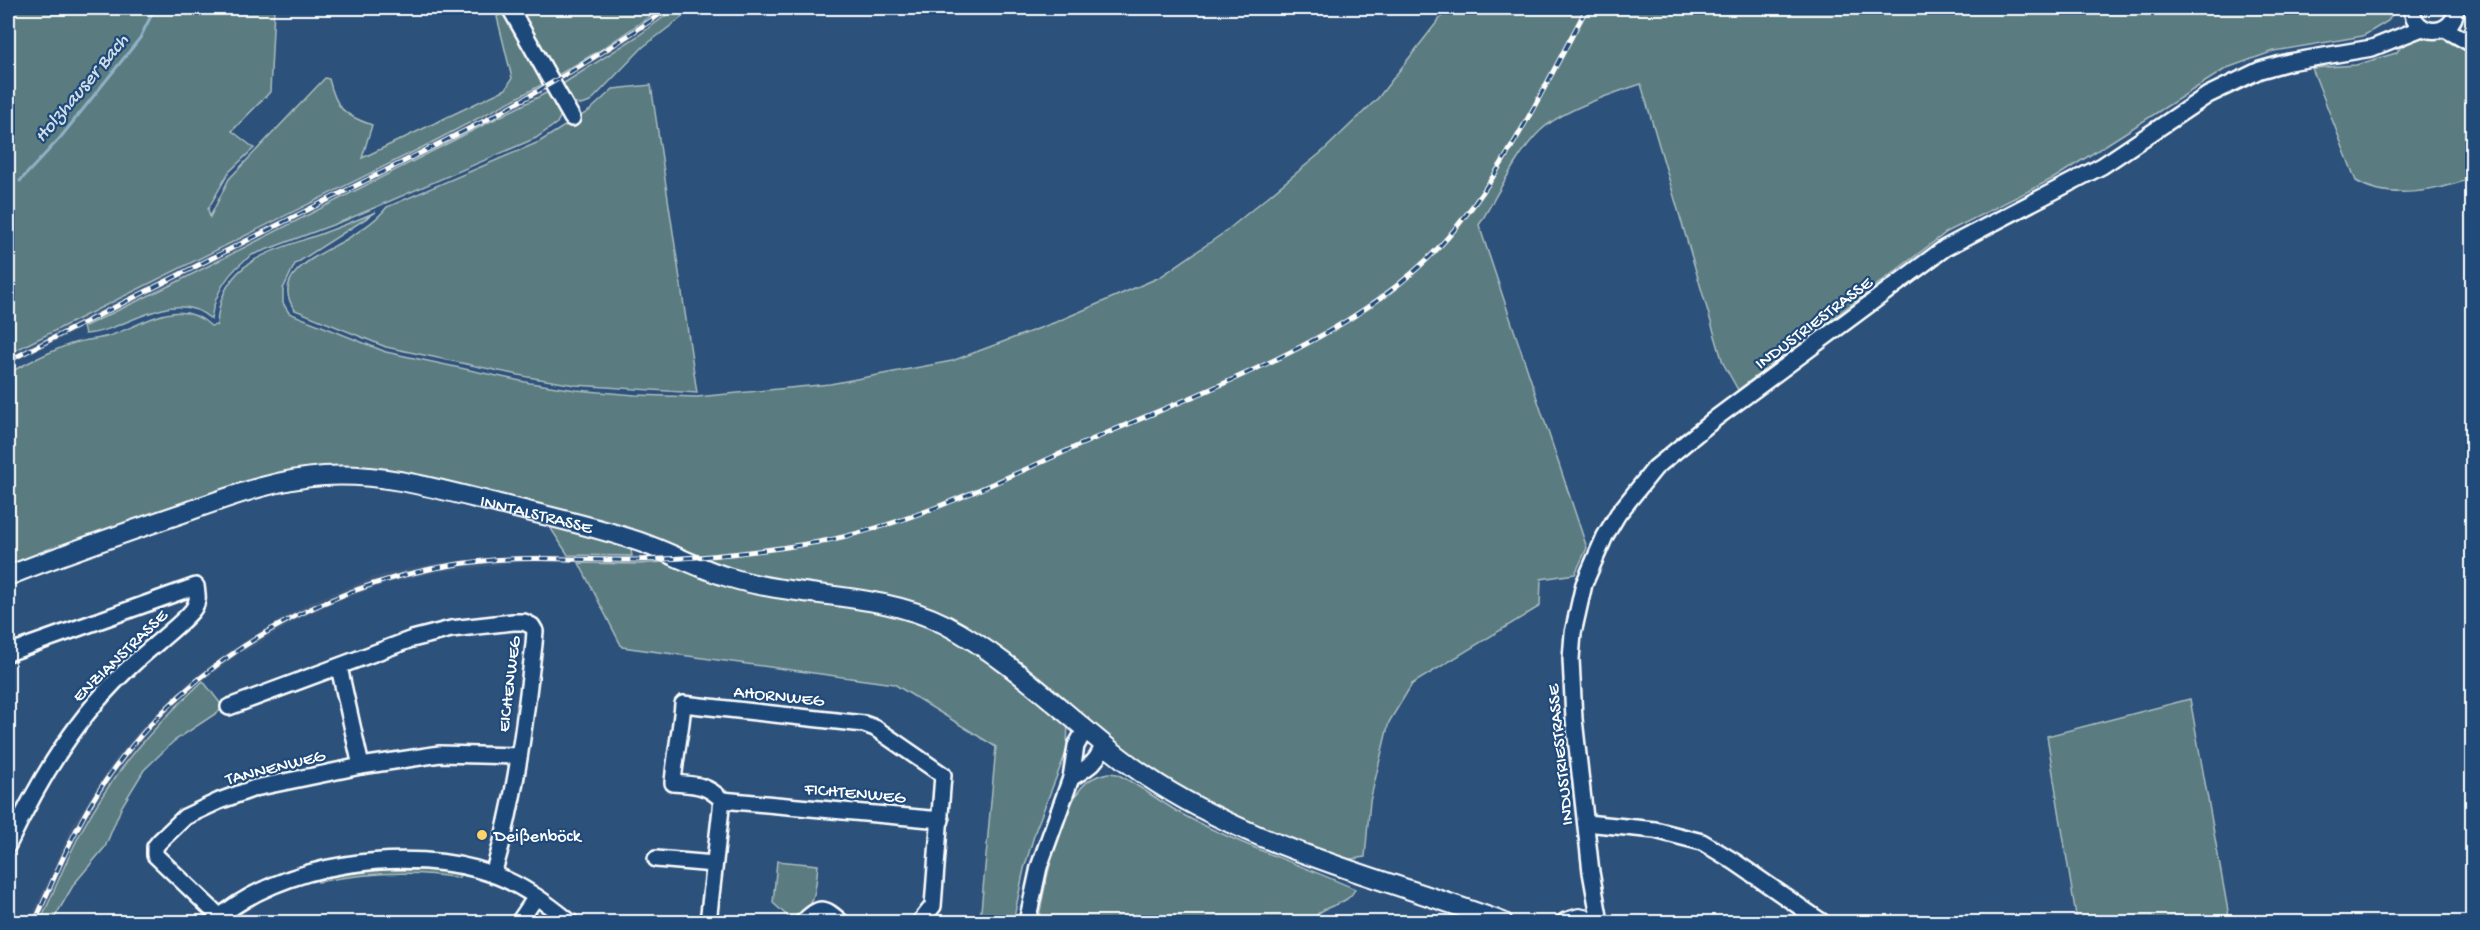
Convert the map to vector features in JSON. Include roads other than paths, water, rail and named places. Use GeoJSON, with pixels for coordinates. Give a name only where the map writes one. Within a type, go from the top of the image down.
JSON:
{"type":"FeatureCollection","features":[{"type":"Feature","properties":{"kind":"main road","name":"INNTALSTRASSE"},"geometry":{"type":"LineString","coordinates":[[8,576],[122,534],[262,487],[311,477],[369,477],[459,494],[590,526],[643,543],[706,570],[756,584],[857,598],[909,609],[979,644],[1126,761],[1198,807],[1242,829],[1357,873],[1503,922]]}},
{"type":"Feature","properties":{"kind":"main road"},"geometry":{"type":"LineString","coordinates":[[1572,920],[1599,922]]}},
{"type":"Feature","properties":{"kind":"street"},"geometry":{"type":"LineString","coordinates":[[510,8],[572,118]]}},
{"type":"Feature","properties":{"kind":"street"},"geometry":{"type":"LineString","coordinates":[[2385,43],[2412,11],[2422,28],[2433,32],[2454,14]]}},
{"type":"Feature","properties":{"kind":"street"},"geometry":{"type":"LineString","coordinates":[[2454,14],[2472,39]]}},
{"type":"Feature","properties":{"kind":"street"},"geometry":{"type":"LineString","coordinates":[[2454,14],[2472,44]]}},
{"type":"Feature","properties":{"kind":"street","name":"INDUSTRIESTRASSE"},"geometry":{"type":"LineString","coordinates":[[1599,922],[1571,690],[1571,659],[1578,607],[1584,584],[1605,536],[1618,514],[1655,468],[1716,418],[1945,248],[2102,166],[2208,94],[2260,70],[2289,62],[2372,48],[2422,28]]}},
{"type":"Feature","properties":{"kind":"street","name":"ENZIANSTRASSE"},"geometry":{"type":"LineString","coordinates":[[8,653],[196,586],[198,600],[191,612],[116,681],[75,728],[11,828],[8,845]]}},
{"type":"Feature","properties":{"kind":"street","name":"EICHENWEG"},"geometry":{"type":"LineString","coordinates":[[229,707],[402,642],[432,634],[487,625],[529,624],[535,631],[534,644],[512,807],[493,874]]}},
{"type":"Feature","properties":{"kind":"street"},"geometry":{"type":"LineString","coordinates":[[339,667],[361,766]]}},
{"type":"Feature","properties":{"kind":"street","name":"AHORNWEG"},"geometry":{"type":"LineString","coordinates":[[722,800],[712,790],[700,785],[673,783],[675,747],[680,738],[683,704],[864,724],[875,728],[944,775],[940,820]]}},
{"type":"Feature","properties":{"kind":"street"},"geometry":{"type":"LineString","coordinates":[[1027,922],[1039,867],[1071,777],[1076,746],[1085,730]]}},
{"type":"Feature","properties":{"kind":"street"},"geometry":{"type":"LineString","coordinates":[[1093,764],[1101,752],[1103,743]]}},
{"type":"Feature","properties":{"kind":"street","name":"TANNENWEG"},"geometry":{"type":"LineString","coordinates":[[217,920],[155,855],[155,847],[185,817],[245,791],[361,766],[440,754],[519,756]]}},
{"type":"Feature","properties":{"kind":"street"},"geometry":{"type":"LineString","coordinates":[[1071,777],[1093,764],[1126,761]]}},
{"type":"Feature","properties":{"kind":"street"},"geometry":{"type":"LineString","coordinates":[[708,922],[722,800]]}},
{"type":"Feature","properties":{"kind":"street","name":"FICHTENWEG"},"geometry":{"type":"LineString","coordinates":[[722,800],[940,820]]}},
{"type":"Feature","properties":{"kind":"street"},"geometry":{"type":"LineString","coordinates":[[920,922],[933,906],[940,820]]}},
{"type":"Feature","properties":{"kind":"street"},"geometry":{"type":"LineString","coordinates":[[1586,823],[1654,830],[1702,842],[1822,922]]}},
{"type":"Feature","properties":{"kind":"street"},"geometry":{"type":"LineString","coordinates":[[656,860],[714,864]]}},
{"type":"Feature","properties":{"kind":"street"},"geometry":{"type":"LineString","coordinates":[[217,920],[242,902],[276,884],[325,868],[368,863],[424,862],[460,866],[493,874],[536,897],[570,922]]}},
{"type":"Feature","properties":{"kind":"street","name":"INDUSTRIESTRASSE"},"geometry":{"type":"LineString","coordinates":[[1572,920],[1587,904],[1592,872]]}},
{"type":"Feature","properties":{"kind":"street"},"geometry":{"type":"LineString","coordinates":[[519,922],[536,897]]}},
{"type":"Feature","properties":{"kind":"street"},"geometry":{"type":"LineString","coordinates":[[803,922],[817,910],[822,909],[830,912],[841,922]]}},
{"type":"Feature","properties":{"kind":"waterway","name":"Holzhauser Bach"},"geometry":{"type":"LineString","coordinates":[[20,181],[60,138],[140,38],[155,8]]}},
{"type":"Feature","properties":{"kind":"railway"},"geometry":{"type":"LineString","coordinates":[[8,361],[492,117],[582,65],[669,8]]}},
{"type":"Feature","properties":{"kind":"railway"},"geometry":{"type":"LineString","coordinates":[[35,922],[80,823],[98,792],[133,744],[174,701],[219,663],[268,631],[321,604],[376,583],[433,568],[492,560],[682,558],[774,549],[855,534],[926,511],[996,483],[1234,379],[1325,333],[1368,307],[1407,278],[1441,245],[1463,219],[1484,191],[1521,131],[1587,8]]}},
{"type":"Feature","properties":{"kind":"place","name":"Deißenböck"},"geometry":{"type":"Point","coordinates":[482,835]}}]}
